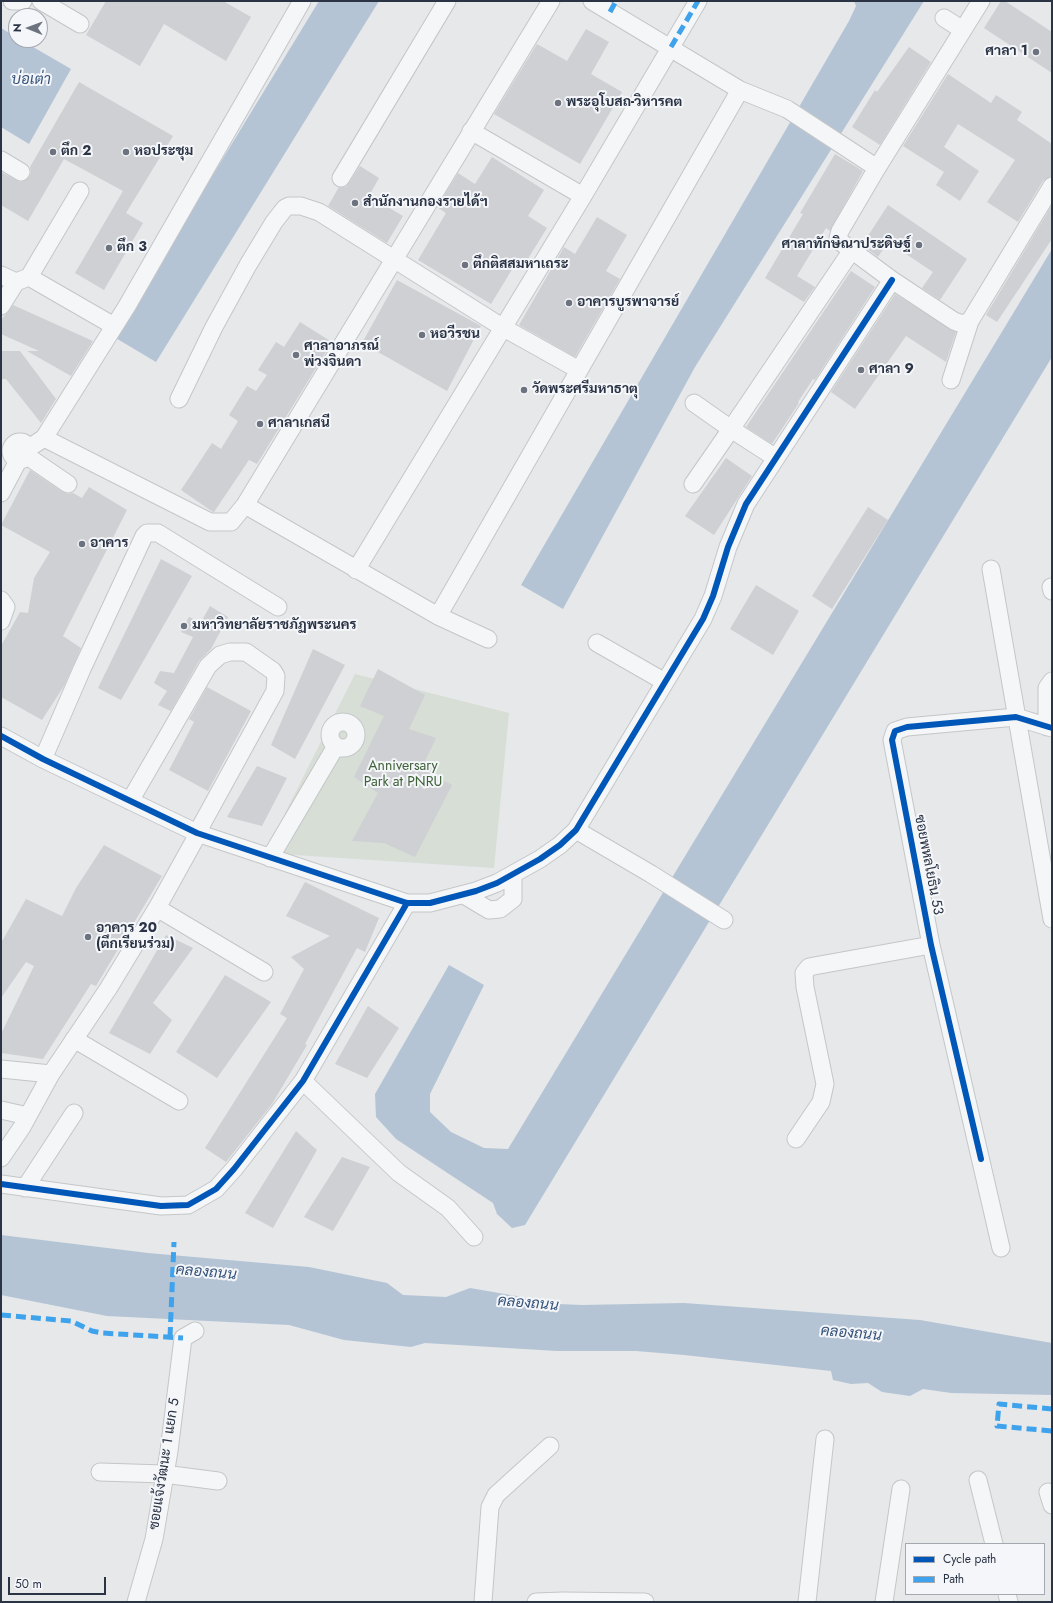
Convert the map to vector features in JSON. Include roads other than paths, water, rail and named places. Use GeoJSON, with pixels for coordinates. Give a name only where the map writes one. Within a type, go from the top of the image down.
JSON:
{"type":"FeatureCollection","features":[{"type":"Feature","properties":{"kind":"street"},"geometry":{"type":"LineString","coordinates":[[12,1],[23,1]]}},
{"type":"Feature","properties":{"kind":"street"},"geometry":{"type":"LineString","coordinates":[[41,1],[80,24]]}},
{"type":"Feature","properties":{"kind":"street"},"geometry":{"type":"LineString","coordinates":[[1,493],[25,455],[44,438],[114,326],[302,1]]}},
{"type":"Feature","properties":{"kind":"street"},"geometry":{"type":"LineString","coordinates":[[341,178],[447,1]]}},
{"type":"Feature","properties":{"kind":"street"},"geometry":{"type":"LineString","coordinates":[[44,438],[210,522],[231,522],[245,505],[395,260],[550,1]]}},
{"type":"Feature","properties":{"kind":"street"},"geometry":{"type":"LineString","coordinates":[[592,1],[613,6],[671,48],[740,90],[787,109],[877,168]]}},
{"type":"Feature","properties":{"kind":"street"},"geometry":{"type":"LineString","coordinates":[[356,570],[502,327],[583,196],[698,1]]}},
{"type":"Feature","properties":{"kind":"street"},"geometry":{"type":"LineString","coordinates":[[970,321],[962,324],[954,322],[892,280],[838,238],[840,231],[877,168],[981,1]]}},
{"type":"Feature","properties":{"kind":"street"},"geometry":{"type":"LineString","coordinates":[[944,18],[963,30]]}},
{"type":"Feature","properties":{"kind":"street"},"geometry":{"type":"LineString","coordinates":[[438,616],[740,90]]}},
{"type":"Feature","properties":{"kind":"street"},"geometry":{"type":"LineString","coordinates":[[471,131],[583,196]]}},
{"type":"Feature","properties":{"kind":"street"},"geometry":{"type":"LineString","coordinates":[[1,160],[21,172]]}},
{"type":"Feature","properties":{"kind":"street"},"geometry":{"type":"LineString","coordinates":[[951,380],[970,321],[1052,186]]}},
{"type":"Feature","properties":{"kind":"street"},"geometry":{"type":"LineString","coordinates":[[1,306],[15,278],[80,191]]}},
{"type":"Feature","properties":{"kind":"street"},"geometry":{"type":"LineString","coordinates":[[179,399],[214,327],[248,265],[285,208],[289,206],[301,206],[319,212],[502,327],[579,370]]}},
{"type":"Feature","properties":{"kind":"street"},"geometry":{"type":"LineString","coordinates":[[693,484],[852,250]]}},
{"type":"Feature","properties":{"kind":"street"},"geometry":{"type":"LineString","coordinates":[[15,278],[114,326]]}},
{"type":"Feature","properties":{"kind":"street"},"geometry":{"type":"LineString","coordinates":[[1,736],[44,759],[198,833],[407,903],[430,903],[464,895],[497,883],[545,856],[560,845],[576,830],[702,619],[713,596],[728,547],[746,504],[892,280]]}},
{"type":"Feature","properties":{"kind":"street"},"geometry":{"type":"LineString","coordinates":[[694,403],[776,458]]}},
{"type":"Feature","properties":{"kind":"street"},"geometry":{"type":"LineString","coordinates":[[25,455],[68,484]]}},
{"type":"Feature","properties":{"kind":"street"},"geometry":{"type":"LineString","coordinates":[[245,505],[438,616],[488,639]]}},
{"type":"Feature","properties":{"kind":"street"},"geometry":{"type":"LineString","coordinates":[[44,759],[82,669],[144,536],[147,533],[158,533],[278,608]]}},
{"type":"Feature","properties":{"kind":"street"},"geometry":{"type":"LineString","coordinates":[[991,569],[1052,919]]}},
{"type":"Feature","properties":{"kind":"street"},"geometry":{"type":"LineString","coordinates":[[1,600],[5,604],[6,611],[1,621]]}},
{"type":"Feature","properties":{"kind":"street"},"geometry":{"type":"LineString","coordinates":[[597,643],[665,682]]}},
{"type":"Feature","properties":{"kind":"street"},"geometry":{"type":"LineString","coordinates":[[1,1158],[74,1039],[108,989],[157,908],[275,691],[276,676],[273,670],[246,652],[230,652],[220,654],[208,666],[130,801]]}},
{"type":"Feature","properties":{"kind":"street"},"geometry":{"type":"LineString","coordinates":[[1049,728],[1047,688],[1052,681]]}},
{"type":"Feature","properties":{"kind":"street","name":"ซอยพหลโยธิน 53"},"geometry":{"type":"LineString","coordinates":[[1001,1248],[931,945],[892,740],[896,731],[907,728],[1016,718],[1049,728]]}},
{"type":"Feature","properties":{"kind":"street"},"geometry":{"type":"LineString","coordinates":[[270,858],[336,746]]}},
{"type":"Feature","properties":{"kind":"street"},"geometry":{"type":"LineString","coordinates":[[576,830],[651,874],[720,918]]}},
{"type":"Feature","properties":{"kind":"street"},"geometry":{"type":"LineString","coordinates":[[464,895],[489,910],[500,909],[513,899],[513,874]]}},
{"type":"Feature","properties":{"kind":"street"},"geometry":{"type":"LineString","coordinates":[[1,1184],[161,1206],[188,1205],[216,1189],[234,1169],[303,1081],[407,903]]}},
{"type":"Feature","properties":{"kind":"street"},"geometry":{"type":"LineString","coordinates":[[157,908],[264,972]]}},
{"type":"Feature","properties":{"kind":"street"},"geometry":{"type":"LineString","coordinates":[[796,1139],[821,1102],[825,1084],[804,973],[809,967],[931,945]]}},
{"type":"Feature","properties":{"kind":"street"},"geometry":{"type":"LineString","coordinates":[[74,1039],[179,1101]]}},
{"type":"Feature","properties":{"kind":"street"},"geometry":{"type":"LineString","coordinates":[[1,1068],[52,1074]]}},
{"type":"Feature","properties":{"kind":"street"},"geometry":{"type":"LineString","coordinates":[[303,1081],[399,1173],[448,1208],[474,1238]]}},
{"type":"Feature","properties":{"kind":"street"},"geometry":{"type":"LineString","coordinates":[[1,1110],[28,1116]]}},
{"type":"Feature","properties":{"kind":"street"},"geometry":{"type":"LineString","coordinates":[[25,1188],[74,1112]]}},
{"type":"Feature","properties":{"kind":"street","name":"ซอยแจ้งวัฒนะ 1 แยก 5"},"geometry":{"type":"LineString","coordinates":[[136,1602],[154,1539],[183,1338],[195,1331]]}},
{"type":"Feature","properties":{"kind":"street"},"geometry":{"type":"LineString","coordinates":[[808,1602],[825,1438]]}},
{"type":"Feature","properties":{"kind":"street"},"geometry":{"type":"LineString","coordinates":[[483,1602],[490,1507],[496,1495],[550,1446]]}},
{"type":"Feature","properties":{"kind":"street"},"geometry":{"type":"LineString","coordinates":[[100,1472],[164,1474],[218,1481]]}},
{"type":"Feature","properties":{"kind":"street"},"geometry":{"type":"LineString","coordinates":[[978,1480],[994,1543]]}},
{"type":"Feature","properties":{"kind":"street"},"geometry":{"type":"LineString","coordinates":[[884,1602],[900,1489]]}},
{"type":"Feature","properties":{"kind":"street"},"geometry":{"type":"LineString","coordinates":[[536,1602],[645,1602]]}},
{"type":"Feature","properties":{"kind":"water"},"geometry":{"type":"Polygon","coordinates":[[[319,1],[379,1],[156,362],[114,337],[319,1]]]}},
{"type":"Feature","properties":{"kind":"water"},"geometry":{"type":"Polygon","coordinates":[[[854,1],[924,1],[695,367],[563,609],[521,585],[849,21],[856,6],[854,1]]]}},
{"type":"Feature","properties":{"kind":"water","name":"บ่อเต่า"},"geometry":{"type":"Polygon","coordinates":[[[1,28],[8,32],[8,48],[35,48],[71,69],[29,144],[1,127],[1,28]]]}},
{"type":"Feature","properties":{"kind":"water"},"geometry":{"type":"Polygon","coordinates":[[[1052,249],[1052,357],[525,1225],[512,1228],[497,1214],[493,1203],[396,1139],[376,1117],[375,1094],[449,965],[484,985],[430,1094],[430,1112],[451,1132],[484,1148],[508,1149],[1052,249]]]}},
{"type":"Feature","properties":{"kind":"water","name":"คลองถนน"},"geometry":{"type":"Polygon","coordinates":[[[1,1235],[148,1253],[309,1267],[387,1283],[403,1295],[446,1297],[470,1288],[522,1297],[534,1303],[582,1305],[684,1303],[920,1320],[1052,1343],[1052,1395],[951,1393],[923,1389],[910,1396],[882,1392],[868,1383],[851,1384],[833,1380],[831,1371],[684,1355],[636,1351],[557,1351],[425,1343],[411,1347],[344,1340],[289,1325],[107,1316],[1,1295],[1,1235]]]}},
{"type":"Feature","properties":{"kind":"place","name":"ศาลา 1"},"geometry":{"type":"Point","coordinates":[1036,52]}},
{"type":"Feature","properties":{"kind":"place","name":"พระอุโบสถ-วิหารคต"},"geometry":{"type":"Point","coordinates":[558,103]}},
{"type":"Feature","properties":{"kind":"place","name":"ตึก 2"},"geometry":{"type":"Point","coordinates":[53,152]}},
{"type":"Feature","properties":{"kind":"place","name":"หอประชุม"},"geometry":{"type":"Point","coordinates":[126,152]}},
{"type":"Feature","properties":{"kind":"place","name":"สำนักงานกองรายได้ฯ"},"geometry":{"type":"Point","coordinates":[355,203]}},
{"type":"Feature","properties":{"kind":"place","name":"ศาลาทักษิณาประดิษฐ์"},"geometry":{"type":"Point","coordinates":[919,245]}},
{"type":"Feature","properties":{"kind":"place","name":"ตึก 3"},"geometry":{"type":"Point","coordinates":[109,248]}},
{"type":"Feature","properties":{"kind":"place","name":"ตึกติสสมหาเถระ"},"geometry":{"type":"Point","coordinates":[465,265]}},
{"type":"Feature","properties":{"kind":"place","name":"อาคารบูรพาจารย์"},"geometry":{"type":"Point","coordinates":[569,303]}},
{"type":"Feature","properties":{"kind":"place","name":"หอวีรชน"},"geometry":{"type":"Point","coordinates":[422,335]}},
{"type":"Feature","properties":{"kind":"place","name":"ศาลาอาภรณ์ พ่วงจินดา"},"geometry":{"type":"Point","coordinates":[296,355]}},
{"type":"Feature","properties":{"kind":"place","name":"ศาลา 9"},"geometry":{"type":"Point","coordinates":[861,370]}},
{"type":"Feature","properties":{"kind":"place","name":"วัดพระศรีมหาธาตุ"},"geometry":{"type":"Point","coordinates":[524,390]}},
{"type":"Feature","properties":{"kind":"place","name":"ศาลาเกสนี"},"geometry":{"type":"Point","coordinates":[260,424]}},
{"type":"Feature","properties":{"kind":"place","name":"อาคาร"},"geometry":{"type":"Point","coordinates":[82,544]}},
{"type":"Feature","properties":{"kind":"place","name":"มหาวิทยาลัยราชภัฏพระนคร"},"geometry":{"type":"Point","coordinates":[184,626]}},
{"type":"Feature","properties":{"kind":"place","name":"อาคาร 20 (ตึกเรียนร่วม)"},"geometry":{"type":"Point","coordinates":[88,937]}},
{"type":"Feature","properties":{"kind":"park label","name":"Anniversary Park at PNRU"},"geometry":{"type":"Point","coordinates":[403,776]}}]}
